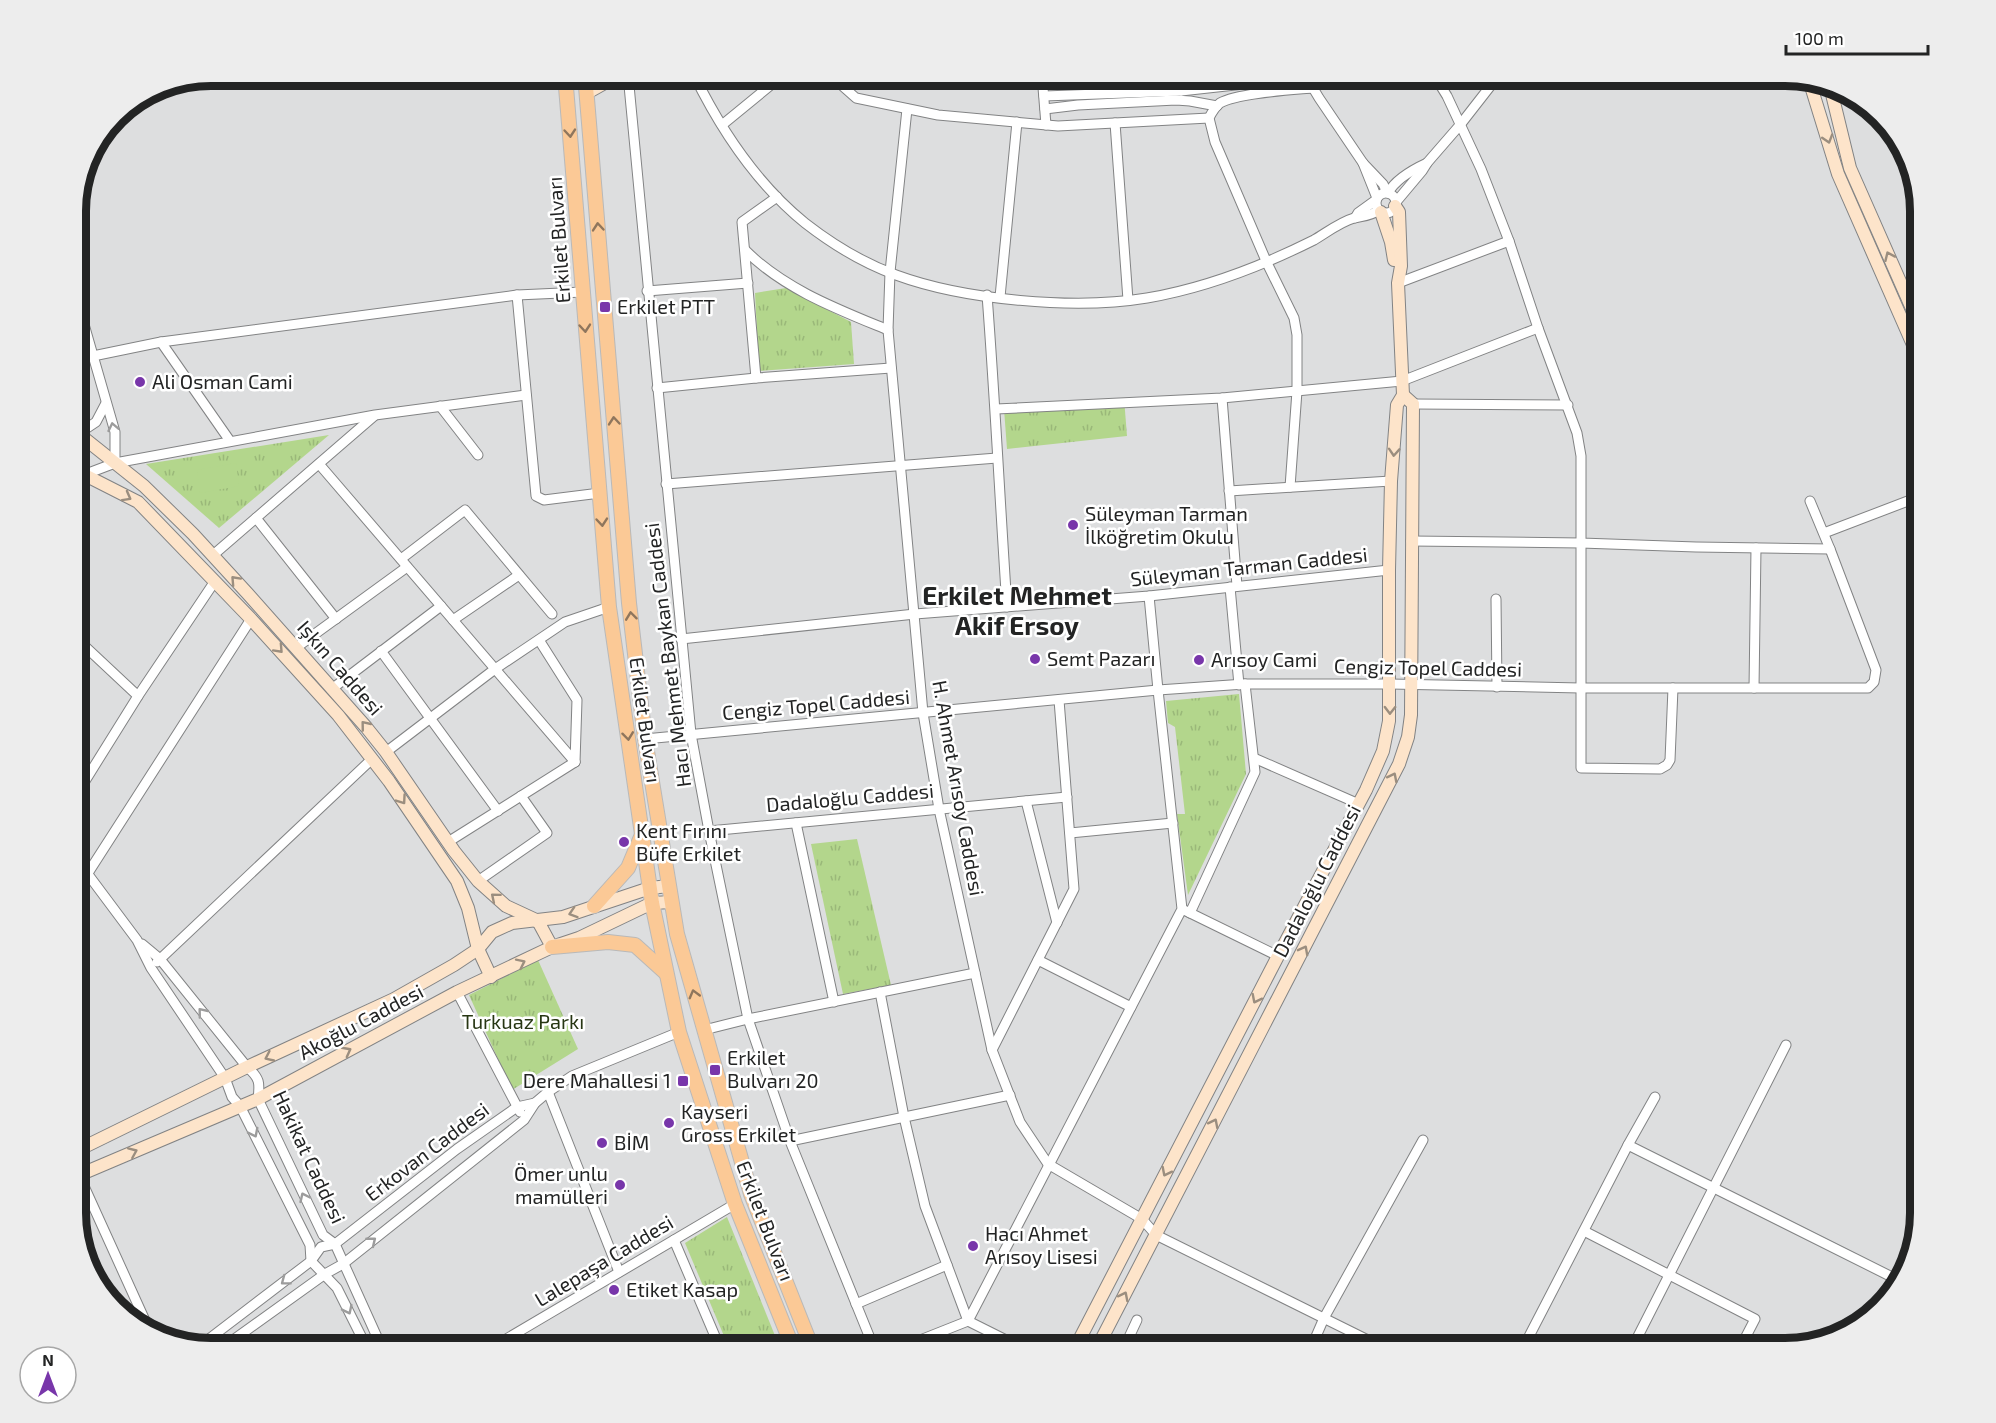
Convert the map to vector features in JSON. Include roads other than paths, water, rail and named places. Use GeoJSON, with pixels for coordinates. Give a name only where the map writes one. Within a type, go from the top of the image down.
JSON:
{"type":"FeatureCollection","features":[{"type":"Feature","properties":{"kind":"main road","name":"Erkilet Bulvarı"},"geometry":{"type":"LineString","coordinates":[[566,86],[609,607],[652,903],[679,1032],[735,1204],[789,1338]]}},
{"type":"Feature","properties":{"kind":"main road","name":"Erkilet Bulvarı"},"geometry":{"type":"LineString","coordinates":[[586,86],[628,591],[645,739],[677,934],[751,1194],[808,1338]]}},
{"type":"Feature","properties":{"kind":"main road"},"geometry":{"type":"LineString","coordinates":[[567,96],[587,93]]}},
{"type":"Feature","properties":{"kind":"main road"},"geometry":{"type":"LineString","coordinates":[[594,906],[628,868],[642,836]]}},
{"type":"Feature","properties":{"kind":"main road"},"geometry":{"type":"LineString","coordinates":[[552,947],[608,942],[635,945],[666,973]]}},
{"type":"Feature","properties":{"kind":"street"},"geometry":{"type":"LineString","coordinates":[[587,93],[599,86]]}},
{"type":"Feature","properties":{"kind":"street","name":"Hacı Mehmet Baykan Caddesi"},"geometry":{"type":"LineString","coordinates":[[629,86],[691,734],[709,831],[748,1019],[790,1141],[870,1338]]}},
{"type":"Feature","properties":{"kind":"street"},"geometry":{"type":"LineString","coordinates":[[700,86],[722,125],[748,163],[777,196],[819,233],[858,257],[890,272],[928,285],[1000,297],[1080,303],[1128,300],[1166,294],[1208,284],[1267,263],[1355,218],[1358,213],[1378,205]]}},
{"type":"Feature","properties":{"kind":"street"},"geometry":{"type":"LineString","coordinates":[[722,125],[770,86]]}},
{"type":"Feature","properties":{"kind":"street"},"geometry":{"type":"LineString","coordinates":[[842,86],[856,98],[938,115],[1046,125],[1209,118]]}},
{"type":"Feature","properties":{"kind":"street"},"geometry":{"type":"LineString","coordinates":[[1043,86],[1046,125]]}},
{"type":"Feature","properties":{"kind":"street"},"geometry":{"type":"LineString","coordinates":[[1181,86],[1181,91]]}},
{"type":"Feature","properties":{"kind":"street"},"geometry":{"type":"LineString","coordinates":[[1044,96],[1181,91],[1223,86]]}},
{"type":"Feature","properties":{"kind":"street"},"geometry":{"type":"LineString","coordinates":[[1441,86],[1481,169],[1577,433],[1581,456],[1581,768],[1665,767],[1670,760],[1673,688]]}},
{"type":"Feature","properties":{"kind":"street"},"geometry":{"type":"LineString","coordinates":[[1363,163],[1378,205],[1388,213],[1490,86]]}},
{"type":"Feature","properties":{"kind":"street"},"geometry":{"type":"LineString","coordinates":[[1290,487],[1297,391],[1297,335],[1294,318],[1267,263],[1215,142],[1209,118],[1221,103],[1250,95],[1313,88],[1363,163],[1383,184],[1387,193]]}},
{"type":"Feature","properties":{"kind":"street"},"geometry":{"type":"LineString","coordinates":[[1812,88],[1838,174],[1910,338]]}},
{"type":"Feature","properties":{"kind":"street"},"geometry":{"type":"LineString","coordinates":[[1832,94],[1850,168],[1910,304]]}},
{"type":"Feature","properties":{"kind":"street"},"geometry":{"type":"LineString","coordinates":[[1045,109],[1176,100],[1217,106]]}},
{"type":"Feature","properties":{"kind":"street","name":"H. Ahmet Arısoy Caddesi"},"geometry":{"type":"LineString","coordinates":[[907,109],[890,272],[888,330],[922,713],[939,809],[992,1050],[1020,1122],[1048,1164],[1142,1219],[1156,1234]]}},
{"type":"Feature","properties":{"kind":"street"},"geometry":{"type":"LineString","coordinates":[[1000,297],[1017,122]]}},
{"type":"Feature","properties":{"kind":"street"},"geometry":{"type":"LineString","coordinates":[[1115,123],[1128,300]]}},
{"type":"Feature","properties":{"kind":"street"},"geometry":{"type":"LineString","coordinates":[[1387,193],[1418,167],[1427,163]]}},
{"type":"Feature","properties":{"kind":"street"},"geometry":{"type":"LineString","coordinates":[[1378,205],[1380,194],[1387,193],[1393,196],[1396,204]]}},
{"type":"Feature","properties":{"kind":"street"},"geometry":{"type":"LineString","coordinates":[[756,378],[742,222],[777,196]]}},
{"type":"Feature","properties":{"kind":"street","name":"Dadaloğlu Caddesi"},"geometry":{"type":"LineString","coordinates":[[1396,204],[1399,213],[1401,266],[1398,279]]}},
{"type":"Feature","properties":{"kind":"street","name":"Dadaloğlu Caddesi"},"geometry":{"type":"LineString","coordinates":[[1102,1338],[1399,764],[1410,726],[1412,685],[1408,400],[1402,381],[1398,279],[1391,242],[1378,205]]}},
{"type":"Feature","properties":{"kind":"street"},"geometry":{"type":"LineString","coordinates":[[1398,279],[1509,241]]}},
{"type":"Feature","properties":{"kind":"street"},"geometry":{"type":"LineString","coordinates":[[745,250],[785,282],[888,330]]}},
{"type":"Feature","properties":{"kind":"street"},"geometry":{"type":"LineString","coordinates":[[647,291],[748,283]]}},
{"type":"Feature","properties":{"kind":"street"},"geometry":{"type":"LineString","coordinates":[[93,356],[161,342],[517,295],[583,292]]}},
{"type":"Feature","properties":{"kind":"street"},"geometry":{"type":"LineString","coordinates":[[517,295],[536,496],[543,500],[600,493]]}},
{"type":"Feature","properties":{"kind":"street"},"geometry":{"type":"LineString","coordinates":[[987,295],[1007,607]]}},
{"type":"Feature","properties":{"kind":"street"},"geometry":{"type":"LineString","coordinates":[[996,409],[1222,398],[1402,381],[1538,328]]}},
{"type":"Feature","properties":{"kind":"street"},"geometry":{"type":"LineString","coordinates":[[86,332],[115,432],[115,463]]}},
{"type":"Feature","properties":{"kind":"street"},"geometry":{"type":"LineString","coordinates":[[161,342],[230,441]]}},
{"type":"Feature","properties":{"kind":"street"},"geometry":{"type":"LineString","coordinates":[[657,388],[891,368]]}},
{"type":"Feature","properties":{"kind":"street"},"geometry":{"type":"LineString","coordinates":[[86,471],[115,463],[375,415],[526,395]]}},
{"type":"Feature","properties":{"kind":"street"},"geometry":{"type":"LineString","coordinates":[[925,1338],[968,1321],[1131,1007],[1186,911],[1256,772],[1242,684],[1222,398]]}},
{"type":"Feature","properties":{"kind":"street"},"geometry":{"type":"LineString","coordinates":[[1408,400],[1568,405]]}},
{"type":"Feature","properties":{"kind":"street","name":"Dadaloğlu Caddesi"},"geometry":{"type":"LineString","coordinates":[[1080,1338],[1359,804],[1383,751],[1389,721],[1391,481],[1397,405],[1408,400]]}},
{"type":"Feature","properties":{"kind":"street"},"geometry":{"type":"LineString","coordinates":[[86,428],[96,422],[106,403]]}},
{"type":"Feature","properties":{"kind":"street"},"geometry":{"type":"LineString","coordinates":[[440,406],[478,455]]}},
{"type":"Feature","properties":{"kind":"street"},"geometry":{"type":"LineString","coordinates":[[212,556],[375,415]]}},
{"type":"Feature","properties":{"kind":"street","name":"Işkın Caddesi"},"geometry":{"type":"LineString","coordinates":[[86,441],[133,476],[151,493],[297,647],[386,752],[478,881],[506,906],[534,919]]}},
{"type":"Feature","properties":{"kind":"street"},"geometry":{"type":"LineString","coordinates":[[666,484],[997,458]]}},
{"type":"Feature","properties":{"kind":"street"},"geometry":{"type":"LineString","coordinates":[[319,464],[575,762]]}},
{"type":"Feature","properties":{"kind":"street","name":"Işkın Caddesi"},"geometry":{"type":"LineString","coordinates":[[86,475],[138,502],[311,684],[372,759],[458,881],[468,908],[478,949],[490,977]]}},
{"type":"Feature","properties":{"kind":"street"},"geometry":{"type":"LineString","coordinates":[[1229,491],[1391,481]]}},
{"type":"Feature","properties":{"kind":"street"},"geometry":{"type":"LineString","coordinates":[[1824,533],[1910,500]]}},
{"type":"Feature","properties":{"kind":"street","name":"Cengiz Topel Caddesi"},"geometry":{"type":"LineString","coordinates":[[645,739],[1242,684],[1864,689],[1874,682],[1876,669],[1810,501]]}},
{"type":"Feature","properties":{"kind":"street"},"geometry":{"type":"LineString","coordinates":[[297,647],[336,619],[465,510],[552,615]]}},
{"type":"Feature","properties":{"kind":"street"},"geometry":{"type":"LineString","coordinates":[[256,518],[336,619]]}},
{"type":"Feature","properties":{"kind":"street"},"geometry":{"type":"LineString","coordinates":[[1411,541],[1830,549]]}},
{"type":"Feature","properties":{"kind":"street"},"geometry":{"type":"LineString","coordinates":[[1754,688],[1756,548]]}},
{"type":"Feature","properties":{"kind":"street","name":"Süleyman Tarman Caddesi"},"geometry":{"type":"LineString","coordinates":[[681,639],[915,614],[1149,596],[1389,570]]}},
{"type":"Feature","properties":{"kind":"street"},"geometry":{"type":"LineString","coordinates":[[453,620],[519,575]]}},
{"type":"Feature","properties":{"kind":"street"},"geometry":{"type":"LineString","coordinates":[[86,779],[138,696],[215,581]]}},
{"type":"Feature","properties":{"kind":"street"},"geometry":{"type":"LineString","coordinates":[[1149,596],[1173,823],[1186,911]]}},
{"type":"Feature","properties":{"kind":"street"},"geometry":{"type":"LineString","coordinates":[[1496,599],[1497,687]]}},
{"type":"Feature","properties":{"kind":"street"},"geometry":{"type":"LineString","coordinates":[[333,688],[441,606]]}},
{"type":"Feature","properties":{"kind":"street"},"geometry":{"type":"LineString","coordinates":[[386,752],[495,669],[565,622],[609,607]]}},
{"type":"Feature","properties":{"kind":"street"},"geometry":{"type":"LineString","coordinates":[[88,873],[251,619]]}},
{"type":"Feature","properties":{"kind":"street"},"geometry":{"type":"LineString","coordinates":[[539,640],[577,700],[575,762]]}},
{"type":"Feature","properties":{"kind":"street"},"geometry":{"type":"LineString","coordinates":[[86,647],[138,696]]}},
{"type":"Feature","properties":{"kind":"street"},"geometry":{"type":"LineString","coordinates":[[381,651],[498,811]]}},
{"type":"Feature","properties":{"kind":"street"},"geometry":{"type":"LineString","coordinates":[[992,1050],[1074,889],[1059,700]]}},
{"type":"Feature","properties":{"kind":"street"},"geometry":{"type":"LineString","coordinates":[[1254,758],[1359,804]]}},
{"type":"Feature","properties":{"kind":"street"},"geometry":{"type":"LineString","coordinates":[[151,968],[372,759]]}},
{"type":"Feature","properties":{"kind":"street"},"geometry":{"type":"LineString","coordinates":[[448,842],[575,762]]}},
{"type":"Feature","properties":{"kind":"street"},"geometry":{"type":"LineString","coordinates":[[478,881],[547,833],[521,796]]}},
{"type":"Feature","properties":{"kind":"street","name":"Dadaloğlu Caddesi"},"geometry":{"type":"LineString","coordinates":[[709,831],[1067,797]]}},
{"type":"Feature","properties":{"kind":"street"},"geometry":{"type":"LineString","coordinates":[[1026,801],[1057,924]]}},
{"type":"Feature","properties":{"kind":"street"},"geometry":{"type":"LineString","coordinates":[[796,823],[834,1002]]}},
{"type":"Feature","properties":{"kind":"street"},"geometry":{"type":"LineString","coordinates":[[1070,833],[1173,823]]}},
{"type":"Feature","properties":{"kind":"street","name":"Hakikat Caddesi"},"geometry":{"type":"LineString","coordinates":[[86,871],[138,940],[151,968],[225,1078],[232,1097],[240,1106],[310,1245],[311,1261]]}},
{"type":"Feature","properties":{"kind":"street","name":"Akoğlu Caddesi"},"geometry":{"type":"LineString","coordinates":[[86,1146],[247,1067],[394,999],[454,965],[478,949],[492,932],[512,923],[562,916],[650,888],[669,886]]}},
{"type":"Feature","properties":{"kind":"street","name":"Akoğlu Caddesi"},"geometry":{"type":"LineString","coordinates":[[86,1163],[258,1099],[457,992],[652,903],[672,902]]}},
{"type":"Feature","properties":{"kind":"street"},"geometry":{"type":"LineString","coordinates":[[1186,911],[1278,956]]}},
{"type":"Feature","properties":{"kind":"street"},"geometry":{"type":"LineString","coordinates":[[534,919],[543,928],[552,947]]}},
{"type":"Feature","properties":{"kind":"street","name":"Hakikat Caddesi"},"geometry":{"type":"LineString","coordinates":[[138,940],[160,959],[255,1074],[260,1084],[258,1099],[323,1236],[335,1244],[377,1338]]}},
{"type":"Feature","properties":{"kind":"street"},"geometry":{"type":"LineString","coordinates":[[1038,960],[1131,1007]]}},
{"type":"Feature","properties":{"kind":"street"},"geometry":{"type":"LineString","coordinates":[[704,1030],[975,973]]}},
{"type":"Feature","properties":{"kind":"street"},"geometry":{"type":"LineString","coordinates":[[457,992],[524,1120]]}},
{"type":"Feature","properties":{"kind":"street"},"geometry":{"type":"LineString","coordinates":[[880,992],[904,1117],[925,1206],[968,1321],[1002,1338]]}},
{"type":"Feature","properties":{"kind":"street","name":"Erkovan Caddesi"},"geometry":{"type":"LineString","coordinates":[[236,1338],[325,1274],[343,1264],[524,1120],[535,1103],[548,1092],[572,1076],[679,1032]]}},
{"type":"Feature","properties":{"kind":"street"},"geometry":{"type":"LineString","coordinates":[[1637,1338],[1786,1045]]}},
{"type":"Feature","properties":{"kind":"street"},"geometry":{"type":"LineString","coordinates":[[548,1092],[620,1272]]}},
{"type":"Feature","properties":{"kind":"street"},"geometry":{"type":"LineString","coordinates":[[790,1141],[1010,1095]]}},
{"type":"Feature","properties":{"kind":"street"},"geometry":{"type":"LineString","coordinates":[[1528,1338],[1655,1097]]}},
{"type":"Feature","properties":{"kind":"street","name":"Erkovan Caddesi"},"geometry":{"type":"LineString","coordinates":[[210,1338],[311,1261],[321,1247],[335,1244],[457,1149],[517,1107],[535,1103]]}},
{"type":"Feature","properties":{"kind":"street"},"geometry":{"type":"LineString","coordinates":[[1315,1338],[1324,1318],[1423,1140]]}},
{"type":"Feature","properties":{"kind":"street"},"geometry":{"type":"LineString","coordinates":[[1628,1145],[1892,1277]]}},
{"type":"Feature","properties":{"kind":"street"},"geometry":{"type":"LineString","coordinates":[[86,1186],[144,1318]]}},
{"type":"Feature","properties":{"kind":"street","name":"Lalepaşa Caddesi"},"geometry":{"type":"LineString","coordinates":[[508,1338],[735,1204]]}},
{"type":"Feature","properties":{"kind":"street"},"geometry":{"type":"LineString","coordinates":[[1584,1231],[1755,1319],[1745,1338]]}},
{"type":"Feature","properties":{"kind":"street"},"geometry":{"type":"LineString","coordinates":[[1156,1234],[1364,1338]]}},
{"type":"Feature","properties":{"kind":"street"},"geometry":{"type":"LineString","coordinates":[[674,1240],[716,1338]]}},
{"type":"Feature","properties":{"kind":"street"},"geometry":{"type":"LineString","coordinates":[[311,1261],[337,1288],[362,1338]]}},
{"type":"Feature","properties":{"kind":"street"},"geometry":{"type":"LineString","coordinates":[[856,1304],[947,1265]]}},
{"type":"Feature","properties":{"kind":"street"},"geometry":{"type":"LineString","coordinates":[[1129,1338],[1137,1320]]}},
{"type":"Feature","properties":{"kind":"place","name":"Erkilet PTT"},"geometry":{"type":"Point","coordinates":[605,307]}},
{"type":"Feature","properties":{"kind":"place","name":"Ali Osman Cami"},"geometry":{"type":"Point","coordinates":[140,382]}},
{"type":"Feature","properties":{"kind":"place","name":"Süleyman Tarman İlköğretim Okulu"},"geometry":{"type":"Point","coordinates":[1073,525]}},
{"type":"Feature","properties":{"kind":"place","name":"Semt Pazarı"},"geometry":{"type":"Point","coordinates":[1035,659]}},
{"type":"Feature","properties":{"kind":"place","name":"Arısoy Cami"},"geometry":{"type":"Point","coordinates":[1199,660]}},
{"type":"Feature","properties":{"kind":"place","name":"Kent Fırını Büfe Erkilet"},"geometry":{"type":"Point","coordinates":[624,842]}},
{"type":"Feature","properties":{"kind":"place","name":"Erkilet Bulvarı 20"},"geometry":{"type":"Point","coordinates":[715,1070]}},
{"type":"Feature","properties":{"kind":"place","name":"Dere Mahallesi 1"},"geometry":{"type":"Point","coordinates":[683,1081]}},
{"type":"Feature","properties":{"kind":"place","name":"Kayseri Gross Erkilet"},"geometry":{"type":"Point","coordinates":[669,1123]}},
{"type":"Feature","properties":{"kind":"place","name":"BİM"},"geometry":{"type":"Point","coordinates":[602,1143]}},
{"type":"Feature","properties":{"kind":"place","name":"Ömer unlu mamülleri"},"geometry":{"type":"Point","coordinates":[620,1185]}},
{"type":"Feature","properties":{"kind":"place","name":"Hacı Ahmet Arısoy Lisesi"},"geometry":{"type":"Point","coordinates":[973,1246]}},
{"type":"Feature","properties":{"kind":"place","name":"Etiket Kasap"},"geometry":{"type":"Point","coordinates":[614,1290]}},
{"type":"Feature","properties":{"kind":"district","name":"Erkilet Mehmet Akif Ersoy"},"geometry":{"type":"Point","coordinates":[1017,611]}},
{"type":"Feature","properties":{"kind":"park label","name":"Turkuaz Parkı"},"geometry":{"type":"Point","coordinates":[523,1022]}}]}
